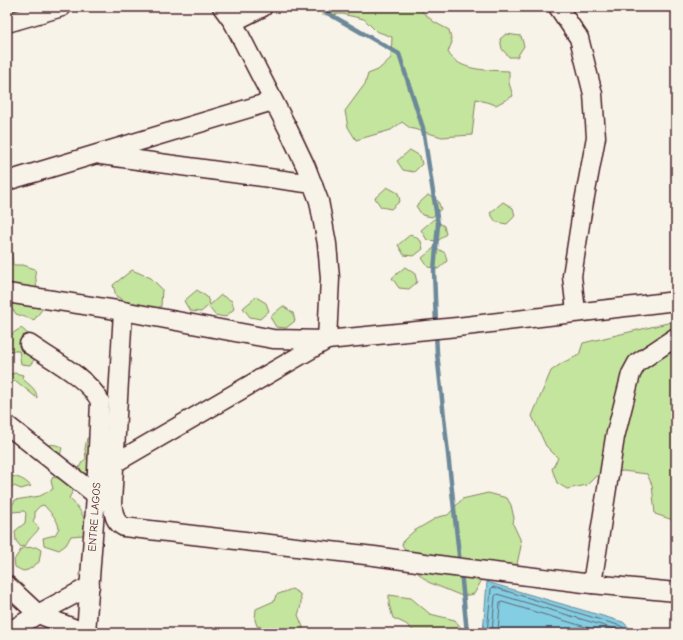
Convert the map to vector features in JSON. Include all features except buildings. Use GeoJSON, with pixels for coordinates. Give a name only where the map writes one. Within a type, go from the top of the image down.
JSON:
{"type":"FeatureCollection","features":[{"type":"Feature","properties":{"kind":"street"},"geometry":{"type":"LineString","coordinates":[[7,23],[62,7]]}},
{"type":"Feature","properties":{"kind":"street"},"geometry":{"type":"LineString","coordinates":[[222,7],[233,22],[273,100],[306,167],[319,201],[327,244],[330,278],[327,340]]}},
{"type":"Feature","properties":{"kind":"street"},"geometry":{"type":"LineString","coordinates":[[233,22],[262,7]]}},
{"type":"Feature","properties":{"kind":"street"},"geometry":{"type":"LineString","coordinates":[[558,7],[579,38],[593,94],[596,137],[572,276],[576,312]]}},
{"type":"Feature","properties":{"kind":"street"},"geometry":{"type":"LineString","coordinates":[[7,181],[273,100]]}},
{"type":"Feature","properties":{"kind":"street"},"geometry":{"type":"LineString","coordinates":[[96,154],[312,184]]}},
{"type":"Feature","properties":{"kind":"street"},"geometry":{"type":"LineString","coordinates":[[7,292],[123,311],[273,339],[327,340],[457,327],[676,301]]}},
{"type":"Feature","properties":{"kind":"street"},"geometry":{"type":"LineString","coordinates":[[123,311],[112,504],[115,519],[118,524],[124,527],[374,556],[476,570],[592,584],[676,592]]}},
{"type":"Feature","properties":{"kind":"street"},"geometry":{"type":"LineString","coordinates":[[592,584],[615,437],[630,374],[637,363],[676,337]]}},
{"type":"Feature","properties":{"kind":"street"},"geometry":{"type":"LineString","coordinates":[[115,462],[327,340]]}},
{"type":"Feature","properties":{"kind":"street","name":"ENTRE LAGOS"},"geometry":{"type":"LineString","coordinates":[[30,344],[81,379],[96,393],[100,401],[96,495],[86,633]]}},
{"type":"Feature","properties":{"kind":"street"},"geometry":{"type":"LineString","coordinates":[[7,425],[96,495]]}},
{"type":"Feature","properties":{"kind":"street"},"geometry":{"type":"LineString","coordinates":[[7,586],[38,614],[86,633]]}},
{"type":"Feature","properties":{"kind":"street"},"geometry":{"type":"LineString","coordinates":[[7,633],[38,614],[90,586]]}},
{"type":"Feature","properties":{"kind":"green space"},"geometry":{"type":"Polygon","coordinates":[[[324,7],[417,7],[434,22],[449,30],[452,42],[448,52],[453,59],[467,67],[475,69],[509,71],[509,83],[513,96],[496,105],[476,99],[472,135],[442,137],[410,128],[402,122],[391,130],[356,140],[348,127],[345,111],[365,84],[368,74],[378,70],[391,58],[392,37],[376,31],[364,19],[342,14],[322,15],[324,7]]]}},
{"type":"Feature","properties":{"kind":"green space"},"geometry":{"type":"Polygon","coordinates":[[[506,34],[521,36],[524,46],[517,57],[509,57],[502,49],[500,39],[506,34]]]}},
{"type":"Feature","properties":{"kind":"green space"},"geometry":{"type":"Polygon","coordinates":[[[410,150],[420,156],[422,164],[414,172],[403,170],[397,161],[410,150]]]}},
{"type":"Feature","properties":{"kind":"green space"},"geometry":{"type":"Polygon","coordinates":[[[387,187],[398,193],[400,201],[391,209],[381,207],[375,198],[387,187]]]}},
{"type":"Feature","properties":{"kind":"green space"},"geometry":{"type":"Polygon","coordinates":[[[428,195],[438,201],[441,209],[432,217],[422,215],[416,206],[428,195]]]}},
{"type":"Feature","properties":{"kind":"green space"},"geometry":{"type":"Polygon","coordinates":[[[503,202],[513,208],[515,216],[507,224],[496,222],[490,213],[503,202]]]}},
{"type":"Feature","properties":{"kind":"green space"},"geometry":{"type":"Polygon","coordinates":[[[434,219],[444,226],[446,234],[438,241],[427,240],[421,230],[434,219]]]}},
{"type":"Feature","properties":{"kind":"green space"},"geometry":{"type":"Polygon","coordinates":[[[411,234],[421,241],[423,249],[414,256],[404,255],[398,245],[411,234]]]}},
{"type":"Feature","properties":{"kind":"green space"},"geometry":{"type":"Polygon","coordinates":[[[7,247],[12,254],[13,265],[23,265],[35,269],[37,291],[43,308],[34,320],[16,314],[7,302],[7,247]]]}},
{"type":"Feature","properties":{"kind":"green space"},"geometry":{"type":"Polygon","coordinates":[[[435,247],[445,253],[447,261],[438,269],[428,267],[422,258],[435,247]]]}},
{"type":"Feature","properties":{"kind":"green space"},"geometry":{"type":"Polygon","coordinates":[[[405,267],[415,274],[417,282],[409,289],[399,288],[392,278],[405,267]]]}},
{"type":"Feature","properties":{"kind":"green space"},"geometry":{"type":"Polygon","coordinates":[[[132,270],[151,278],[162,289],[161,306],[152,311],[130,305],[116,296],[113,285],[132,270]]]}},
{"type":"Feature","properties":{"kind":"green space"},"geometry":{"type":"Polygon","coordinates":[[[197,290],[207,297],[210,305],[221,295],[232,301],[234,309],[225,317],[215,315],[208,306],[201,312],[190,311],[184,301],[197,290]]]}},
{"type":"Feature","properties":{"kind":"green space"},"geometry":{"type":"Polygon","coordinates":[[[256,297],[266,303],[269,311],[260,319],[250,317],[243,308],[256,297]]]}},
{"type":"Feature","properties":{"kind":"green space"},"geometry":{"type":"Polygon","coordinates":[[[283,306],[293,313],[295,321],[286,328],[276,327],[270,317],[283,306]]]}},
{"type":"Feature","properties":{"kind":"green space"},"geometry":{"type":"Polygon","coordinates":[[[676,321],[676,521],[655,514],[652,485],[647,474],[623,471],[596,476],[587,485],[567,489],[557,483],[552,469],[558,458],[546,446],[532,416],[551,371],[562,363],[579,355],[583,343],[676,321]]]}},
{"type":"Feature","properties":{"kind":"green space"},"geometry":{"type":"Polygon","coordinates":[[[21,328],[30,336],[33,342],[34,360],[30,365],[21,364],[19,351],[12,351],[7,347],[7,337],[21,328]]]}},
{"type":"Feature","properties":{"kind":"green space"},"geometry":{"type":"Polygon","coordinates":[[[15,373],[23,375],[22,378],[34,389],[37,398],[16,381],[9,383],[7,388],[7,375],[15,373]]]}},
{"type":"Feature","properties":{"kind":"green space"},"geometry":{"type":"Polygon","coordinates":[[[87,438],[93,439],[93,465],[91,470],[85,474],[84,481],[58,468],[57,452],[47,446],[55,445],[62,448],[61,461],[63,464],[74,468],[79,468],[82,462],[86,459],[85,449],[87,438]]]}},
{"type":"Feature","properties":{"kind":"green space"},"geometry":{"type":"Polygon","coordinates":[[[7,476],[20,478],[31,486],[21,489],[14,486],[7,489],[7,476]]]}},
{"type":"Feature","properties":{"kind":"green space"},"geometry":{"type":"Polygon","coordinates":[[[53,477],[63,479],[73,484],[73,491],[69,498],[82,513],[88,531],[83,535],[71,536],[66,545],[59,550],[44,545],[43,538],[55,535],[59,528],[55,518],[44,505],[40,506],[35,511],[33,521],[39,528],[38,530],[26,545],[21,547],[16,541],[15,531],[25,523],[26,513],[24,511],[12,512],[11,508],[15,500],[40,496],[53,489],[51,481],[53,477]]]}},
{"type":"Feature","properties":{"kind":"green space"},"geometry":{"type":"Polygon","coordinates":[[[488,493],[507,498],[511,505],[514,518],[513,524],[520,539],[521,546],[517,564],[513,571],[484,576],[474,594],[462,596],[428,582],[418,573],[412,559],[402,545],[404,540],[414,531],[438,517],[448,515],[462,499],[488,493]]]}},
{"type":"Feature","properties":{"kind":"green space"},"geometry":{"type":"Polygon","coordinates":[[[36,547],[41,550],[39,562],[28,570],[23,571],[15,567],[14,560],[22,548],[36,547]]]}},
{"type":"Feature","properties":{"kind":"green space"},"geometry":{"type":"Polygon","coordinates":[[[292,589],[300,594],[301,604],[298,615],[303,627],[302,633],[282,633],[257,626],[255,620],[256,609],[274,601],[276,595],[292,589]]]}},
{"type":"Feature","properties":{"kind":"green space"},"geometry":{"type":"Polygon","coordinates":[[[389,595],[411,598],[430,614],[455,620],[465,633],[416,633],[406,624],[393,618],[389,604],[389,595]]]}},
{"type":"Feature","properties":{"kind":"water"},"geometry":{"type":"Polygon","coordinates":[[[487,582],[623,622],[635,633],[483,633],[487,582]]]}},
{"type":"Feature","properties":{"kind":"waterway"},"geometry":{"type":"LineString","coordinates":[[317,7],[399,54],[423,128],[438,224],[434,271],[436,325]]}},
{"type":"Feature","properties":{"kind":"waterway"},"geometry":{"type":"LineString","coordinates":[[436,332],[460,564]]}},
{"type":"Feature","properties":{"kind":"waterway"},"geometry":{"type":"LineString","coordinates":[[461,571],[467,633]]}}]}
